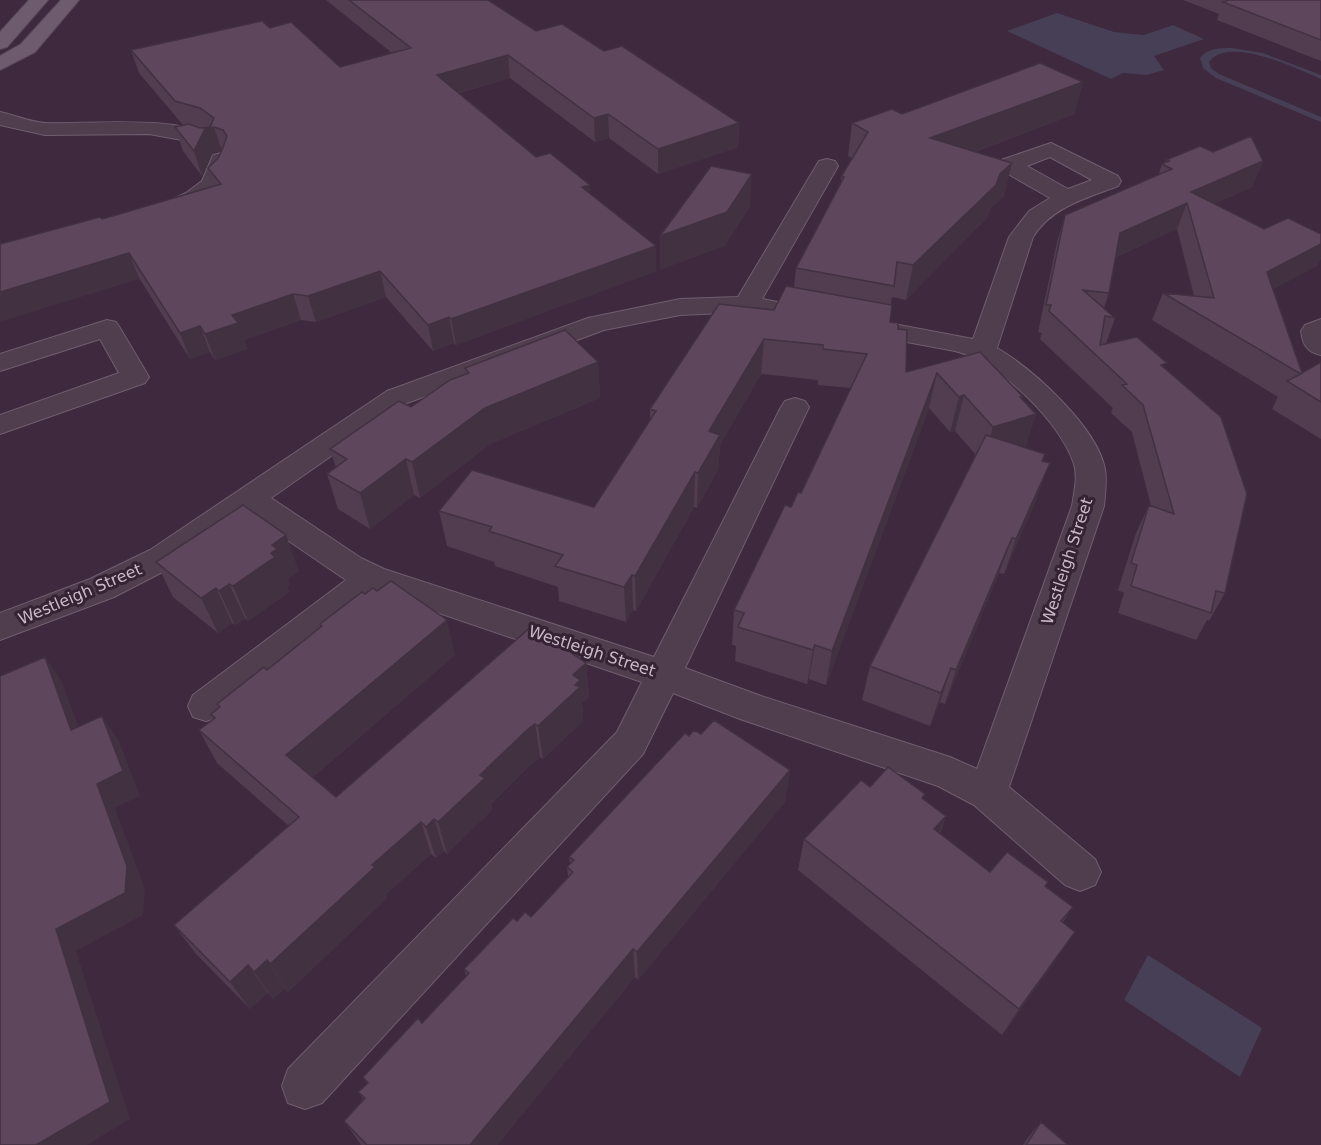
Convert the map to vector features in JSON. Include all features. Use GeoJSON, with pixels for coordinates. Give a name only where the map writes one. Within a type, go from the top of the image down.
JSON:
{"type":"FeatureCollection","features":[{"type":"Feature","properties":{"kind":"main road"},"geometry":{"type":"LineString","coordinates":[[0,43],[39,0]]}},
{"type":"Feature","properties":{"kind":"main road"},"geometry":{"type":"LineString","coordinates":[[0,63],[28,48],[70,0]]}},
{"type":"Feature","properties":{"kind":"street"},"geometry":{"type":"LineString","coordinates":[[0,118],[44,129],[140,127],[184,134],[215,152],[218,177],[201,193],[174,208],[148,218]]}},
{"type":"Feature","properties":{"kind":"street"},"geometry":{"type":"LineString","coordinates":[[746,304],[827,166]]}},
{"type":"Feature","properties":{"kind":"street"},"geometry":{"type":"LineString","coordinates":[[982,351],[1024,231],[1033,219],[1067,198]]}},
{"type":"Feature","properties":{"kind":"street","name":"Westleigh Street"},"geometry":{"type":"LineString","coordinates":[[0,627],[86,595],[142,568],[250,499],[397,398],[597,324],[680,307],[746,304],[951,342],[982,351],[1003,365],[1064,420],[1085,455],[1091,479],[1088,506],[988,793],[950,774],[753,708],[663,674],[372,578],[349,567],[250,499]]}},
{"type":"Feature","properties":{"kind":"street"},"geometry":{"type":"LineString","coordinates":[[1321,327],[1314,331],[1316,342],[1321,347]]}},
{"type":"Feature","properties":{"kind":"street"},"geometry":{"type":"LineString","coordinates":[[0,363],[107,328],[135,377],[0,425]]}},
{"type":"Feature","properties":{"kind":"street"},"geometry":{"type":"LineString","coordinates":[[305,1086],[621,755],[638,730],[663,674],[795,407]]}},
{"type":"Feature","properties":{"kind":"street"},"geometry":{"type":"LineString","coordinates":[[206,706],[372,578]]}},
{"type":"Feature","properties":{"kind":"street"},"geometry":{"type":"LineString","coordinates":[[988,793],[1080,872]]}},
{"type":"Feature","properties":{"kind":"shaded area"},"geometry":{"type":"Polygon","coordinates":[[[1057,13],[1114,32],[1144,35],[1173,25],[1204,39],[1154,56],[1164,70],[1147,75],[1123,73],[1111,79],[1007,31],[1057,13]]]}},
{"type":"Feature","properties":{"kind":"shaded area"},"geometry":{"type":"Polygon","coordinates":[[[1232,48],[1263,53],[1321,75],[1321,79],[1280,62],[1247,53],[1232,52],[1219,55],[1209,62],[1211,68],[1219,74],[1321,117],[1321,122],[1216,78],[1203,68],[1200,58],[1206,52],[1232,48]]]}},
{"type":"Feature","properties":{"kind":"shaded area"},"geometry":{"type":"Polygon","coordinates":[[[1148,955],[1262,1028],[1240,1077],[1124,1000],[1148,955]]]}},
{"type":"Feature","properties":{"kind":"building"},"geometry":{"type":"Polygon","coordinates":[[[349,0],[488,0],[536,31],[562,24],[604,51],[622,46],[739,123],[658,149],[608,114],[594,118],[508,55],[437,75],[536,157],[550,153],[590,185],[582,187],[656,246],[451,319],[449,317],[428,325],[380,271],[308,296],[293,294],[232,315],[238,323],[205,334],[200,326],[180,333],[129,253],[0,292],[0,244],[100,217],[102,219],[221,184],[208,168],[222,150],[227,136],[223,130],[214,127],[205,129],[194,151],[175,127],[189,124],[200,128],[210,127],[214,118],[200,108],[175,101],[131,50],[262,21],[270,28],[291,22],[340,67],[411,48],[349,0]]]}},
{"type":"Feature","properties":{"kind":"building"},"geometry":{"type":"Polygon","coordinates":[[[1229,0],[1321,0],[1321,40],[1223,2],[1229,0]]]}},
{"type":"Feature","properties":{"kind":"building"},"geometry":{"type":"Polygon","coordinates":[[[1040,63],[1083,82],[930,138],[1012,163],[1000,174],[996,185],[913,265],[897,262],[894,286],[796,268],[844,177],[841,177],[868,132],[852,123],[892,109],[902,114],[1040,63]]]}},
{"type":"Feature","properties":{"kind":"building"},"geometry":{"type":"Polygon","coordinates":[[[1251,136],[1263,161],[1191,192],[1264,229],[1288,218],[1321,234],[1321,244],[1267,272],[1302,373],[1321,362],[1321,402],[1287,381],[1301,374],[1163,293],[1214,298],[1187,203],[1120,233],[1109,293],[1083,290],[1115,318],[1105,316],[1100,345],[1137,337],[1167,363],[1161,365],[1221,417],[1247,494],[1225,593],[1216,591],[1211,613],[1131,586],[1137,565],[1131,563],[1149,505],[1174,514],[1143,405],[1122,385],[1127,384],[1049,311],[1051,305],[1046,305],[1065,215],[1172,169],[1162,164],[1169,161],[1166,160],[1200,146],[1213,152],[1251,136]]]}},
{"type":"Feature","properties":{"kind":"building"},"geometry":{"type":"Polygon","coordinates":[[[711,166],[752,174],[727,212],[660,236],[711,166]]]}},
{"type":"Feature","properties":{"kind":"building"},"geometry":{"type":"Polygon","coordinates":[[[786,286],[892,305],[890,322],[898,323],[898,329],[907,330],[906,372],[980,352],[1036,414],[993,427],[964,395],[959,397],[937,373],[832,651],[815,645],[813,650],[738,627],[744,613],[734,610],[785,505],[791,507],[798,492],[801,493],[867,354],[823,349],[823,345],[764,339],[709,431],[720,435],[698,473],[695,472],[635,576],[632,575],[624,587],[555,566],[563,555],[489,531],[492,527],[439,511],[472,470],[594,507],[656,411],[650,409],[719,304],[774,310],[786,286]]]}},
{"type":"Feature","properties":{"kind":"building"},"geometry":{"type":"Polygon","coordinates":[[[565,330],[598,362],[485,408],[412,462],[406,459],[360,493],[327,474],[347,459],[330,449],[399,401],[411,407],[450,380],[469,373],[465,368],[565,330]]]}},
{"type":"Feature","properties":{"kind":"building"},"geometry":{"type":"Polygon","coordinates":[[[986,435],[1045,454],[1042,461],[1050,463],[1016,539],[1012,538],[956,670],[951,668],[941,693],[870,666],[986,435]]]}},
{"type":"Feature","properties":{"kind":"building"},"geometry":{"type":"Polygon","coordinates":[[[243,505],[286,535],[272,545],[277,549],[271,553],[275,557],[233,586],[229,584],[219,591],[216,588],[201,598],[156,562],[243,505]]]}},
{"type":"Feature","properties":{"kind":"building"},"geometry":{"type":"Polygon","coordinates":[[[391,581],[447,620],[286,755],[336,797],[532,626],[586,663],[573,675],[580,680],[575,685],[580,687],[538,726],[535,724],[527,730],[480,775],[485,778],[438,822],[434,819],[426,827],[421,822],[372,865],[375,867],[270,964],[267,960],[254,972],[248,965],[230,982],[174,925],[299,817],[199,730],[215,718],[211,714],[220,707],[217,704],[264,667],[267,670],[322,626],[320,624],[362,592],[365,594],[373,588],[377,591],[391,581]]]}},
{"type":"Feature","properties":{"kind":"building"},"geometry":{"type":"Polygon","coordinates":[[[45,657],[71,730],[102,716],[123,771],[97,784],[127,866],[125,893],[56,929],[110,1102],[36,1145],[0,1145],[0,676],[45,657]]]}},
{"type":"Feature","properties":{"kind":"building"},"geometry":{"type":"Polygon","coordinates":[[[714,720],[790,770],[637,952],[633,949],[470,1145],[367,1145],[344,1121],[365,1098],[358,1092],[368,1083],[363,1077],[418,1018],[422,1023],[469,973],[464,969],[513,918],[517,921],[525,912],[531,917],[573,872],[567,867],[574,860],[569,857],[685,733],[689,736],[694,730],[701,734],[714,720]]]}},
{"type":"Feature","properties":{"kind":"building"},"geometry":{"type":"Polygon","coordinates":[[[888,767],[925,794],[922,798],[946,816],[934,829],[990,872],[1007,852],[1048,882],[1045,886],[1073,907],[1061,921],[1075,932],[1019,1009],[804,839],[861,780],[870,787],[888,767]]]}},
{"type":"Feature","properties":{"kind":"building"},"geometry":{"type":"Polygon","coordinates":[[[1041,1122],[1068,1145],[1026,1145],[1041,1122]]]}}]}
